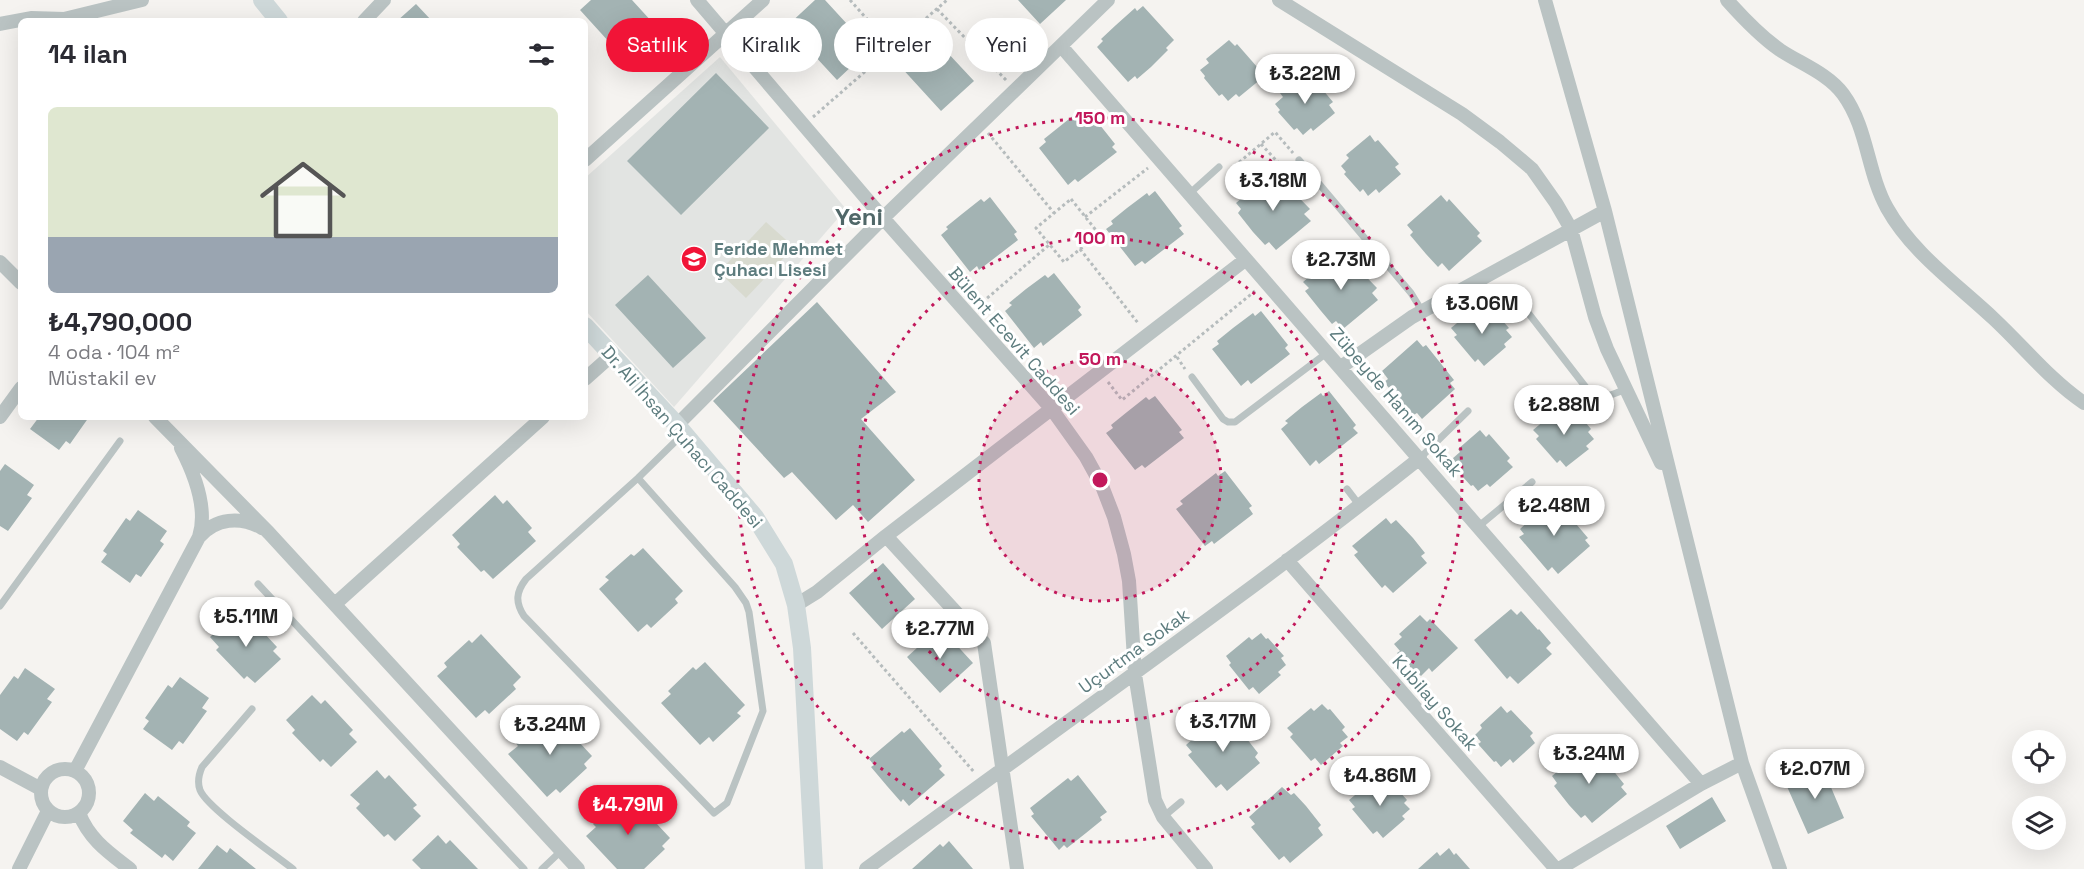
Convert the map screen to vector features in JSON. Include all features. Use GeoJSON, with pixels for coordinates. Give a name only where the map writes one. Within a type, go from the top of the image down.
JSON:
{"type":"FeatureCollection","features":[{"type":"Feature","properties":{"kind":"street"},"geometry":{"type":"LineString","coordinates":[[68,18],[142,0]]}},
{"type":"Feature","properties":{"kind":"street"},"geometry":{"type":"LineString","coordinates":[[262,0],[277,18]]}},
{"type":"Feature","properties":{"kind":"street"},"geometry":{"type":"LineString","coordinates":[[367,18],[384,0]]}},
{"type":"Feature","properties":{"kind":"street","name":"Bülent Ecevit Caddesi"},"geometry":{"type":"LineString","coordinates":[[697,0],[721,28]]}},
{"type":"Feature","properties":{"kind":"street"},"geometry":{"type":"LineString","coordinates":[[742,18],[763,0]]}},
{"type":"Feature","properties":{"kind":"street"},"geometry":{"type":"LineString","coordinates":[[680,429],[884,218],[1108,0]]}},
{"type":"Feature","properties":{"kind":"street"},"geometry":{"type":"LineString","coordinates":[[1279,0],[1462,114],[1532,168],[1571,229],[1595,317],[1607,349],[1674,489]]}},
{"type":"Feature","properties":{"kind":"street"},"geometry":{"type":"LineString","coordinates":[[1545,0],[1605,211],[1742,763],[1780,869]]}},
{"type":"Feature","properties":{"kind":"street"},"geometry":{"type":"LineString","coordinates":[[1727,0],[1766,39],[1823,75],[1842,93],[1860,123],[1879,192],[1900,228],[2052,378],[2084,403]]}},
{"type":"Feature","properties":{"kind":"street"},"geometry":{"type":"LineString","coordinates":[[0,24],[18,21]]}},
{"type":"Feature","properties":{"kind":"street"},"geometry":{"type":"LineString","coordinates":[[588,157],[721,37]]}},
{"type":"Feature","properties":{"kind":"street","name":"Zübeyde Hanım Sokak"},"geometry":{"type":"LineString","coordinates":[[1061,46],[1701,784]]}},
{"type":"Feature","properties":{"kind":"street","name":"Bülent Ecevit Caddesi"},"geometry":{"type":"LineString","coordinates":[[758,72],[1051,408],[1086,457],[1102,486],[1125,554],[1135,674],[1153,791],[1163,817],[1203,868]]}},
{"type":"Feature","properties":{"kind":"street"},"geometry":{"type":"LineString","coordinates":[[1341,367],[1422,311],[1605,211]]}},
{"type":"Feature","properties":{"kind":"street"},"geometry":{"type":"LineString","coordinates":[[796,605],[817,592],[1051,408],[1245,260]]}},
{"type":"Feature","properties":{"kind":"street"},"geometry":{"type":"LineString","coordinates":[[0,262],[18,280]]}},
{"type":"Feature","properties":{"kind":"street","name":"Dr. Ali İhsan Çuhacı Caddesi"},"geometry":{"type":"LineString","coordinates":[[588,329],[680,429],[754,517],[784,564],[796,605],[802,648],[814,869]]}},
{"type":"Feature","properties":{"kind":"street"},"geometry":{"type":"LineString","coordinates":[[588,376],[612,355]]}},
{"type":"Feature","properties":{"kind":"street"},"geometry":{"type":"LineString","coordinates":[[0,417],[18,392]]}},
{"type":"Feature","properties":{"kind":"street"},"geometry":{"type":"LineString","coordinates":[[158,420],[269,533],[578,869]]}},
{"type":"Feature","properties":{"kind":"street"},"geometry":{"type":"LineString","coordinates":[[335,604],[540,420]]}},
{"type":"Feature","properties":{"kind":"street"},"geometry":{"type":"LineString","coordinates":[[172,434],[187,460],[195,483],[202,518],[199,537]]}},
{"type":"Feature","properties":{"kind":"street","name":"Uçurtma Sokak"},"geometry":{"type":"LineString","coordinates":[[866,869],[1135,674],[1360,506],[1420,458]]}},
{"type":"Feature","properties":{"kind":"street"},"geometry":{"type":"LineString","coordinates":[[75,771],[199,537],[207,529],[228,520],[249,522],[269,533]]}},
{"type":"Feature","properties":{"kind":"street"},"geometry":{"type":"LineString","coordinates":[[886,536],[984,643],[1017,869]]}},
{"type":"Feature","properties":{"kind":"street","name":"Kubilay Sokak"},"geometry":{"type":"LineString","coordinates":[[1287,560],[1557,869]]}},
{"type":"Feature","properties":{"kind":"street"},"geometry":{"type":"LineString","coordinates":[[1557,869],[1701,784],[1742,763]]}},
{"type":"Feature","properties":{"kind":"street"},"geometry":{"type":"LineString","coordinates":[[0,767],[40,789]]}},
{"type":"Feature","properties":{"kind":"street"},"geometry":{"type":"LineString","coordinates":[[61,769],[75,771],[86,781],[89,795],[79,813],[63,818],[48,811],[43,805],[40,789],[43,782],[54,771],[61,769]]}},
{"type":"Feature","properties":{"kind":"street"},"geometry":{"type":"LineString","coordinates":[[19,869],[48,811]]}},
{"type":"Feature","properties":{"kind":"street"},"geometry":{"type":"LineString","coordinates":[[79,813],[84,827],[96,843],[130,869]]}},
{"type":"Feature","properties":{"kind":"lane"},"geometry":{"type":"LineString","coordinates":[[1299,160],[1411,293],[1422,311]]}},
{"type":"Feature","properties":{"kind":"lane"},"geometry":{"type":"LineString","coordinates":[[1189,194],[1219,167]]}},
{"type":"Feature","properties":{"kind":"lane"},"geometry":{"type":"LineString","coordinates":[[1519,301],[1591,394],[1600,398],[1626,389]]}},
{"type":"Feature","properties":{"kind":"lane"},"geometry":{"type":"LineString","coordinates":[[1192,377],[1222,419],[1235,422],[1328,352]]}},
{"type":"Feature","properties":{"kind":"lane"},"geometry":{"type":"LineString","coordinates":[[1420,458],[1468,411]]}},
{"type":"Feature","properties":{"kind":"lane"},"geometry":{"type":"LineString","coordinates":[[638,478],[735,587],[746,603],[763,711],[727,803],[714,813],[524,616],[517,600],[518,592],[526,579],[638,478],[680,429]]}},
{"type":"Feature","properties":{"kind":"lane"},"geometry":{"type":"LineString","coordinates":[[0,606],[3,596],[120,441]]}},
{"type":"Feature","properties":{"kind":"lane"},"geometry":{"type":"LineString","coordinates":[[1479,526],[1532,482]]}},
{"type":"Feature","properties":{"kind":"lane"},"geometry":{"type":"LineString","coordinates":[[1347,489],[1360,506]]}},
{"type":"Feature","properties":{"kind":"lane"},"geometry":{"type":"LineString","coordinates":[[258,584],[524,869]]}},
{"type":"Feature","properties":{"kind":"lane"},"geometry":{"type":"LineString","coordinates":[[252,708],[202,767],[199,788],[210,805],[292,869]]}},
{"type":"Feature","properties":{"kind":"lane"},"geometry":{"type":"LineString","coordinates":[[1163,817],[1181,802]]}},
{"type":"Feature","properties":{"kind":"lane"},"geometry":{"type":"LineString","coordinates":[[542,869],[561,851]]}},
{"type":"Feature","properties":{"kind":"path"},"geometry":{"type":"LineString","coordinates":[[850,0],[866,18]]}},
{"type":"Feature","properties":{"kind":"path"},"geometry":{"type":"LineString","coordinates":[[927,18],[947,0]]}},
{"type":"Feature","properties":{"kind":"path"},"geometry":{"type":"LineString","coordinates":[[937,9],[1016,90]]}},
{"type":"Feature","properties":{"kind":"path"},"geometry":{"type":"LineString","coordinates":[[803,125],[865,72]]}},
{"type":"Feature","properties":{"kind":"path"},"geometry":{"type":"LineString","coordinates":[[980,124],[1054,213]]}},
{"type":"Feature","properties":{"kind":"path"},"geometry":{"type":"LineString","coordinates":[[1227,172],[1275,132],[1299,160]]}},
{"type":"Feature","properties":{"kind":"path"},"geometry":{"type":"LineString","coordinates":[[1261,144],[1286,171]]}},
{"type":"Feature","properties":{"kind":"path"},"geometry":{"type":"LineString","coordinates":[[1085,217],[1159,159]]}},
{"type":"Feature","properties":{"kind":"path"},"geometry":{"type":"LineString","coordinates":[[1071,199],[1085,217],[1099,234],[1064,262],[1036,228],[1071,199]]}},
{"type":"Feature","properties":{"kind":"path"},"geometry":{"type":"LineString","coordinates":[[969,314],[1049,245]]}},
{"type":"Feature","properties":{"kind":"path"},"geometry":{"type":"LineString","coordinates":[[1080,249],[1147,334]]}},
{"type":"Feature","properties":{"kind":"path"},"geometry":{"type":"LineString","coordinates":[[1100,371],[1122,400],[1266,283]]}},
{"type":"Feature","properties":{"kind":"path"},"geometry":{"type":"LineString","coordinates":[[853,633],[983,782]]}},
{"type":"Feature","properties":{"kind":"shaded area","name":"Feride Mehmet Çuhacı Lisesi"},"geometry":{"type":"Polygon","coordinates":[[[720,57],[721,72],[732,72],[846,209],[674,407],[588,313],[588,175],[703,72],[709,72],[709,67],[720,57]]]}},
{"type":"Feature","properties":{"kind":"shaded area"},"geometry":{"type":"Polygon","coordinates":[[[766,222],[794,247],[746,298],[719,272],[766,222]]]}},
{"type":"Feature","properties":{"kind":"building"},"geometry":{"type":"Polygon","coordinates":[[[591,0],[632,0],[648,18],[606,18],[606,39],[580,10],[591,0]]]}},
{"type":"Feature","properties":{"kind":"building"},"geometry":{"type":"Polygon","coordinates":[[[815,0],[825,0],[842,18],[834,18],[834,72],[846,72],[837,80],[822,64],[822,18],[796,18],[815,0]]]}},
{"type":"Feature","properties":{"kind":"building"},"geometry":{"type":"Polygon","coordinates":[[[1018,0],[1066,0],[1046,18],[1034,18],[1018,0]]]}},
{"type":"Feature","properties":{"kind":"building"},"geometry":{"type":"Polygon","coordinates":[[[416,4],[429,18],[400,18],[416,4]]]}},
{"type":"Feature","properties":{"kind":"building"},"geometry":{"type":"Polygon","coordinates":[[[1143,6],[1174,40],[1166,48],[1168,50],[1151,67],[1137,79],[1135,76],[1128,82],[1097,47],[1103,41],[1101,39],[1135,8],[1137,11],[1143,6]]]}},
{"type":"Feature","properties":{"kind":"building"},"geometry":{"type":"Polygon","coordinates":[[[1229,40],[1235,46],[1237,44],[1258,68],[1255,72],[1261,79],[1239,97],[1236,94],[1228,101],[1222,94],[1219,96],[1200,70],[1209,63],[1206,59],[1229,40]]]}},
{"type":"Feature","properties":{"kind":"building"},"geometry":{"type":"Polygon","coordinates":[[[953,58],[974,81],[941,111],[905,72],[953,72],[953,58]]]}},
{"type":"Feature","properties":{"kind":"building"},"geometry":{"type":"Polygon","coordinates":[[[716,73],[769,128],[681,215],[627,161],[716,73]]]}},
{"type":"Feature","properties":{"kind":"building"},"geometry":{"type":"Polygon","coordinates":[[[1304,74],[1309,80],[1312,77],[1333,102],[1329,105],[1335,113],[1313,131],[1311,128],[1303,135],[1297,128],[1294,130],[1278,112],[1280,110],[1275,104],[1283,97],[1280,93],[1304,74]]]}},
{"type":"Feature","properties":{"kind":"building"},"geometry":{"type":"Polygon","coordinates":[[[1088,110],[1115,144],[1112,147],[1117,152],[1078,182],[1075,179],[1068,185],[1039,148],[1046,142],[1044,139],[1079,111],[1082,115],[1088,110]]]}},
{"type":"Feature","properties":{"kind":"building"},"geometry":{"type":"Polygon","coordinates":[[[1370,135],[1375,142],[1378,140],[1399,164],[1395,167],[1401,174],[1379,193],[1376,189],[1368,196],[1363,189],[1360,192],[1344,174],[1346,172],[1341,166],[1349,158],[1346,155],[1370,135]]]}},
{"type":"Feature","properties":{"kind":"building"},"geometry":{"type":"Polygon","coordinates":[[[1269,175],[1275,182],[1280,178],[1310,209],[1304,214],[1311,221],[1276,250],[1269,242],[1265,245],[1253,232],[1238,213],[1241,209],[1236,203],[1269,175]]]}},
{"type":"Feature","properties":{"kind":"building"},"geometry":{"type":"Polygon","coordinates":[[[1155,191],[1182,226],[1179,228],[1184,234],[1145,264],[1142,261],[1135,266],[1106,229],[1113,224],[1111,221],[1127,208],[1147,193],[1149,196],[1155,191]]]}},
{"type":"Feature","properties":{"kind":"building"},"geometry":{"type":"Polygon","coordinates":[[[1441,195],[1447,202],[1449,199],[1480,233],[1477,236],[1482,241],[1449,271],[1442,263],[1438,267],[1426,254],[1410,235],[1413,232],[1407,225],[1441,195]]]}},
{"type":"Feature","properties":{"kind":"building"},"geometry":{"type":"Polygon","coordinates":[[[990,197],[1017,232],[1014,234],[1018,240],[979,270],[977,266],[970,272],[941,235],[948,229],[946,227],[981,199],[984,202],[990,197]]]}},
{"type":"Feature","properties":{"kind":"building"},"geometry":{"type":"Polygon","coordinates":[[[1336,254],[1342,261],[1347,257],[1377,288],[1372,293],[1378,300],[1343,329],[1336,321],[1332,324],[1305,291],[1309,288],[1303,282],[1336,254]]]}},
{"type":"Feature","properties":{"kind":"building"},"geometry":{"type":"Polygon","coordinates":[[[1054,273],[1081,307],[1078,310],[1082,315],[1043,346],[1041,342],[1034,348],[1005,311],[1012,305],[1009,303],[1026,289],[1045,275],[1048,278],[1054,273]]]}},
{"type":"Feature","properties":{"kind":"building"},"geometry":{"type":"Polygon","coordinates":[[[648,275],[706,338],[673,368],[615,305],[648,275]]]}},
{"type":"Feature","properties":{"kind":"building"},"geometry":{"type":"Polygon","coordinates":[[[817,302],[896,392],[861,419],[915,480],[868,522],[853,505],[836,520],[792,472],[784,478],[713,401],[817,302]]]}},
{"type":"Feature","properties":{"kind":"building"},"geometry":{"type":"Polygon","coordinates":[[[1486,305],[1509,328],[1506,330],[1512,337],[1504,344],[1506,347],[1484,366],[1478,359],[1475,362],[1454,337],[1457,335],[1451,328],[1474,309],[1477,312],[1486,305]]]}},
{"type":"Feature","properties":{"kind":"building"},"geometry":{"type":"Polygon","coordinates":[[[1261,311],[1288,345],[1285,348],[1290,354],[1251,384],[1248,380],[1241,386],[1212,349],[1219,344],[1217,341],[1233,328],[1253,313],[1255,316],[1261,311]]]}},
{"type":"Feature","properties":{"kind":"building"},"geometry":{"type":"Polygon","coordinates":[[[1417,340],[1423,347],[1426,345],[1454,380],[1450,383],[1455,389],[1422,419],[1417,413],[1412,416],[1384,382],[1388,379],[1382,371],[1417,340]]]}},
{"type":"Feature","properties":{"kind":"building"},"geometry":{"type":"Polygon","coordinates":[[[1329,391],[1356,425],[1353,428],[1358,433],[1319,464],[1316,460],[1310,466],[1281,429],[1288,423],[1285,421],[1302,407],[1321,393],[1323,396],[1329,391]]]}},
{"type":"Feature","properties":{"kind":"building"},"geometry":{"type":"Polygon","coordinates":[[[1155,396],[1182,430],[1179,432],[1184,438],[1145,468],[1142,465],[1135,470],[1106,433],[1113,428],[1111,425],[1146,397],[1149,400],[1155,396]]]}},
{"type":"Feature","properties":{"kind":"building"},"geometry":{"type":"Polygon","coordinates":[[[1568,406],[1574,413],[1576,411],[1591,429],[1588,432],[1594,439],[1586,446],[1589,449],[1566,467],[1560,460],[1557,463],[1536,439],[1539,436],[1533,430],[1557,410],[1559,414],[1568,406]]]}},
{"type":"Feature","properties":{"kind":"building"},"geometry":{"type":"Polygon","coordinates":[[[37,420],[87,420],[70,444],[66,441],[59,450],[30,429],[37,420]]]}},
{"type":"Feature","properties":{"kind":"building"},"geometry":{"type":"Polygon","coordinates":[[[1480,430],[1486,437],[1489,434],[1510,458],[1507,461],[1513,467],[1490,487],[1487,484],[1478,491],[1455,468],[1458,465],[1452,459],[1460,452],[1458,449],[1480,430]]]}},
{"type":"Feature","properties":{"kind":"building"},"geometry":{"type":"Polygon","coordinates":[[[5,464],[34,485],[27,495],[32,498],[8,531],[0,526],[0,471],[5,464]]]}},
{"type":"Feature","properties":{"kind":"building"},"geometry":{"type":"Polygon","coordinates":[[[1225,471],[1252,506],[1249,508],[1253,514],[1214,544],[1212,541],[1205,546],[1176,509],[1183,504],[1180,501],[1216,473],[1218,476],[1225,471]]]}},
{"type":"Feature","properties":{"kind":"building"},"geometry":{"type":"Polygon","coordinates":[[[495,495],[503,504],[507,500],[532,528],[528,532],[536,541],[493,579],[484,570],[481,572],[457,547],[460,544],[452,535],[495,495]]]}},
{"type":"Feature","properties":{"kind":"building"},"geometry":{"type":"Polygon","coordinates":[[[1553,499],[1559,506],[1561,503],[1573,516],[1571,518],[1588,538],[1585,540],[1590,546],[1558,574],[1552,567],[1548,571],[1519,537],[1524,534],[1520,529],[1553,499]]]}},
{"type":"Feature","properties":{"kind":"building"},"geometry":{"type":"Polygon","coordinates":[[[138,510],[167,531],[160,541],[164,544],[141,577],[136,574],[130,583],[101,562],[107,554],[103,551],[126,518],[130,521],[138,510]]]}},
{"type":"Feature","properties":{"kind":"building"},"geometry":{"type":"Polygon","coordinates":[[[1386,518],[1391,524],[1396,520],[1413,538],[1425,553],[1421,556],[1427,563],[1393,593],[1385,585],[1382,588],[1354,555],[1358,552],[1352,546],[1386,518]]]}},
{"type":"Feature","properties":{"kind":"building"},"geometry":{"type":"Polygon","coordinates":[[[643,548],[683,591],[675,599],[678,603],[651,628],[647,624],[638,632],[599,589],[609,580],[605,577],[631,554],[634,556],[643,548]]]}},
{"type":"Feature","properties":{"kind":"building"},"geometry":{"type":"Polygon","coordinates":[[[883,563],[915,599],[882,629],[849,593],[883,563]]]}},
{"type":"Feature","properties":{"kind":"building"},"geometry":{"type":"Polygon","coordinates":[[[1511,609],[1517,615],[1521,611],[1551,643],[1546,648],[1552,654],[1518,684],[1510,676],[1507,679],[1474,640],[1511,609]]]}},
{"type":"Feature","properties":{"kind":"building"},"geometry":{"type":"Polygon","coordinates":[[[236,612],[245,621],[249,617],[277,647],[273,651],[281,659],[255,683],[247,676],[244,679],[216,650],[219,647],[210,637],[236,612]]]}},
{"type":"Feature","properties":{"kind":"building"},"geometry":{"type":"Polygon","coordinates":[[[1420,615],[1427,622],[1430,619],[1458,648],[1432,672],[1429,668],[1421,676],[1415,670],[1413,671],[1397,653],[1400,651],[1394,644],[1402,637],[1399,634],[1420,615]]]}},
{"type":"Feature","properties":{"kind":"building"},"geometry":{"type":"Polygon","coordinates":[[[940,627],[973,663],[940,693],[907,657],[940,627]]]}},
{"type":"Feature","properties":{"kind":"building"},"geometry":{"type":"Polygon","coordinates":[[[1261,633],[1284,656],[1281,658],[1286,665],[1278,672],[1281,675],[1259,694],[1253,687],[1249,690],[1229,665],[1231,663],[1226,656],[1249,637],[1252,640],[1261,633]]]}},
{"type":"Feature","properties":{"kind":"building"},"geometry":{"type":"Polygon","coordinates":[[[481,634],[521,677],[513,685],[516,689],[489,714],[485,710],[476,718],[437,676],[447,667],[444,663],[469,640],[472,643],[481,634]]]}},
{"type":"Feature","properties":{"kind":"building"},"geometry":{"type":"Polygon","coordinates":[[[705,662],[745,705],[737,713],[741,716],[713,742],[709,737],[700,745],[661,703],[671,694],[668,691],[693,667],[696,670],[705,662]]]}},
{"type":"Feature","properties":{"kind":"building"},"geometry":{"type":"Polygon","coordinates":[[[25,668],[55,689],[47,699],[52,702],[28,735],[24,732],[17,741],[0,729],[0,695],[14,676],[18,679],[25,668]]]}},
{"type":"Feature","properties":{"kind":"building"},"geometry":{"type":"Polygon","coordinates":[[[180,677],[209,698],[202,708],[207,711],[183,744],[179,741],[172,750],[143,729],[149,721],[145,718],[168,685],[172,688],[180,677]]]}},
{"type":"Feature","properties":{"kind":"building"},"geometry":{"type":"Polygon","coordinates":[[[312,695],[321,704],[325,700],[353,730],[349,734],[357,742],[331,767],[323,759],[320,762],[292,733],[295,730],[286,720],[312,695]]]}},
{"type":"Feature","properties":{"kind":"building"},"geometry":{"type":"Polygon","coordinates":[[[1322,704],[1328,710],[1330,709],[1345,727],[1342,730],[1348,737],[1340,743],[1343,746],[1321,765],[1315,758],[1311,761],[1290,737],[1293,734],[1287,728],[1311,708],[1314,711],[1322,704]]]}},
{"type":"Feature","properties":{"kind":"building"},"geometry":{"type":"Polygon","coordinates":[[[1501,706],[1507,713],[1511,710],[1533,733],[1530,736],[1535,743],[1513,763],[1510,759],[1501,767],[1478,744],[1481,742],[1475,735],[1482,728],[1480,725],[1501,706]]]}},
{"type":"Feature","properties":{"kind":"building"},"geometry":{"type":"Polygon","coordinates":[[[552,713],[592,756],[584,764],[587,768],[560,793],[556,789],[547,797],[508,754],[518,746],[515,742],[540,719],[543,722],[552,713]]]}},
{"type":"Feature","properties":{"kind":"building"},"geometry":{"type":"Polygon","coordinates":[[[1219,715],[1228,723],[1231,721],[1243,734],[1258,753],[1255,757],[1260,763],[1227,791],[1221,784],[1216,788],[1188,755],[1192,752],[1186,745],[1219,715]]]}},
{"type":"Feature","properties":{"kind":"building"},"geometry":{"type":"Polygon","coordinates":[[[910,728],[942,766],[939,769],[945,775],[909,806],[903,799],[901,802],[887,786],[871,767],[874,765],[869,759],[902,731],[904,733],[910,728]]]}},
{"type":"Feature","properties":{"kind":"building"},"geometry":{"type":"Polygon","coordinates":[[[1585,748],[1591,755],[1596,751],[1624,784],[1621,787],[1627,794],[1592,823],[1585,815],[1581,818],[1569,805],[1554,786],[1557,783],[1552,776],[1585,748]]]}},
{"type":"Feature","properties":{"kind":"building"},"geometry":{"type":"Polygon","coordinates":[[[1822,766],[1844,818],[1808,834],[1785,782],[1822,766]]]}},
{"type":"Feature","properties":{"kind":"building"},"geometry":{"type":"Polygon","coordinates":[[[377,770],[385,779],[389,775],[417,805],[413,808],[421,816],[395,841],[388,834],[384,837],[356,808],[360,804],[350,795],[377,770]]]}},
{"type":"Feature","properties":{"kind":"building"},"geometry":{"type":"Polygon","coordinates":[[[1078,775],[1107,812],[1100,817],[1102,820],[1086,833],[1067,848],[1064,845],[1059,850],[1031,816],[1034,814],[1030,808],[1068,778],[1071,781],[1078,775]]]}},
{"type":"Feature","properties":{"kind":"building"},"geometry":{"type":"Polygon","coordinates":[[[1384,777],[1407,800],[1404,803],[1410,809],[1402,816],[1405,819],[1383,838],[1377,831],[1373,834],[1352,809],[1355,807],[1349,800],[1372,781],[1375,784],[1384,777]]]}},
{"type":"Feature","properties":{"kind":"building"},"geometry":{"type":"Polygon","coordinates":[[[1282,787],[1291,795],[1294,793],[1306,806],[1321,825],[1318,828],[1323,835],[1290,863],[1284,856],[1279,860],[1251,827],[1255,824],[1249,817],[1282,787]]]}},
{"type":"Feature","properties":{"kind":"building"},"geometry":{"type":"Polygon","coordinates":[[[145,793],[154,801],[158,796],[190,822],[187,826],[196,833],[173,861],[165,854],[162,858],[130,833],[133,830],[123,821],[145,793]]]}},
{"type":"Feature","properties":{"kind":"building"},"geometry":{"type":"Polygon","coordinates":[[[630,795],[670,838],[662,846],[665,849],[644,869],[617,869],[586,836],[596,827],[593,824],[618,800],[621,803],[630,795]]]}},
{"type":"Feature","properties":{"kind":"building"},"geometry":{"type":"Polygon","coordinates":[[[1712,797],[1726,821],[1680,849],[1666,826],[1712,797]]]}},
{"type":"Feature","properties":{"kind":"building"},"geometry":{"type":"Polygon","coordinates":[[[438,835],[446,844],[450,840],[478,869],[421,869],[412,860],[438,835]]]}},
{"type":"Feature","properties":{"kind":"building"},"geometry":{"type":"Polygon","coordinates":[[[949,841],[973,869],[912,869],[940,844],[943,847],[949,841]]]}},
{"type":"Feature","properties":{"kind":"building"},"geometry":{"type":"Polygon","coordinates":[[[217,845],[227,853],[230,848],[256,869],[198,869],[217,845]]]}},
{"type":"Feature","properties":{"kind":"building"},"geometry":{"type":"Polygon","coordinates":[[[1449,848],[1470,869],[1418,869],[1437,852],[1440,856],[1449,848]]]}},
{"type":"Feature","properties":{"kind":"place","name":"Feride Mehmet Çuhacı Lisesi"},"geometry":{"type":"Point","coordinates":[694,259]}},
{"type":"Feature","properties":{"kind":"district","name":"Yeni"},"geometry":{"type":"Point","coordinates":[859,217]}}]}
